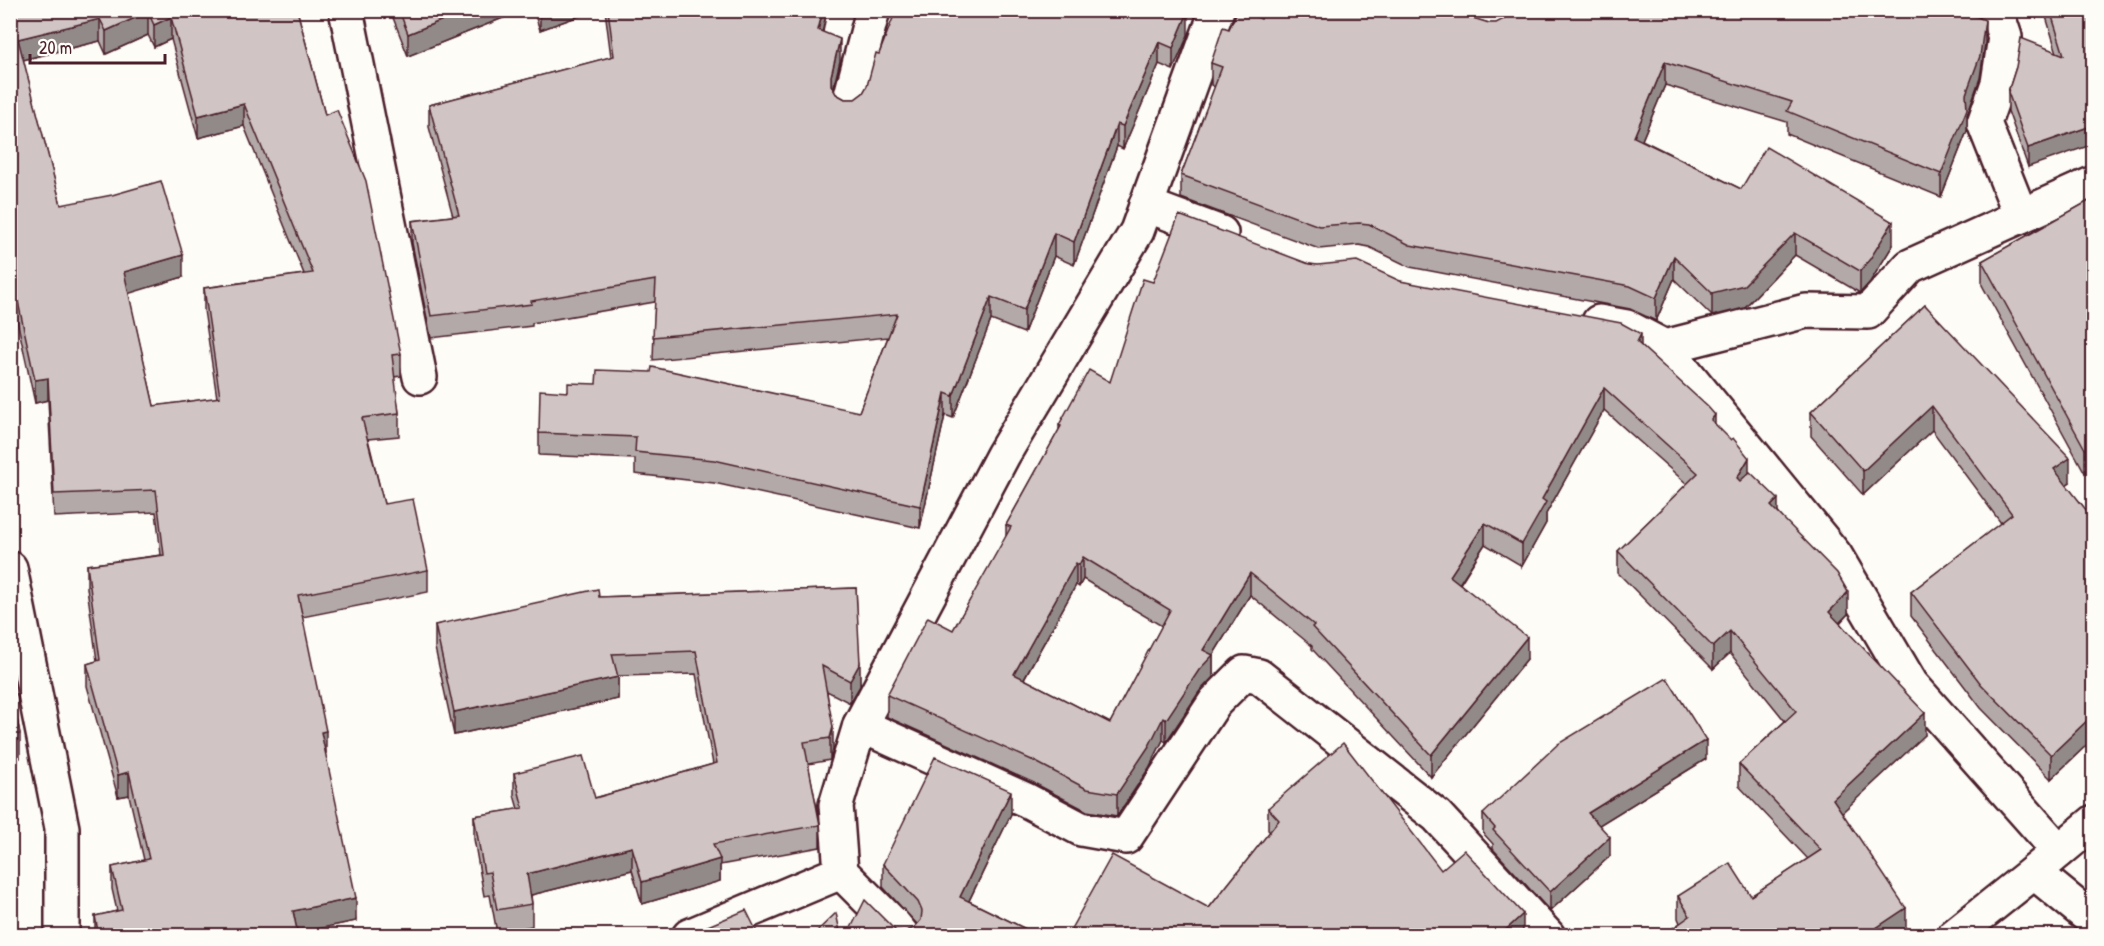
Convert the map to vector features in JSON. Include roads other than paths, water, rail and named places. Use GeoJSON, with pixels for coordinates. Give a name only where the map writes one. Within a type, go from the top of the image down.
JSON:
{"type":"FeatureCollection","features":[{"type":"Feature","properties":{"kind":"street"},"geometry":{"type":"LineString","coordinates":[[346,10],[420,377]]}},
{"type":"Feature","properties":{"kind":"street"},"geometry":{"type":"LineString","coordinates":[[849,103],[873,10]]}},
{"type":"Feature","properties":{"kind":"street"},"geometry":{"type":"LineString","coordinates":[[903,936],[841,872],[836,805],[860,725],[1003,455],[1137,231],[1217,10]]}},
{"type":"Feature","properties":{"kind":"street"},"geometry":{"type":"LineString","coordinates":[[1444,10],[1459,18],[1492,27],[1501,10]]}},
{"type":"Feature","properties":{"kind":"street"},"geometry":{"type":"LineString","coordinates":[[1996,10],[2005,37],[1998,83],[1984,123],[2021,216]]}},
{"type":"Feature","properties":{"kind":"street"},"geometry":{"type":"LineString","coordinates":[[1665,347],[1806,311],[1868,312],[1910,266],[2094,183]]}},
{"type":"Feature","properties":{"kind":"street"},"geometry":{"type":"LineString","coordinates":[[1146,206],[1252,244]]}},
{"type":"Feature","properties":{"kind":"street"},"geometry":{"type":"LineString","coordinates":[[1569,316],[1627,327],[1665,347],[1835,555],[1911,684],[2059,851]]}},
{"type":"Feature","properties":{"kind":"street"},"geometry":{"type":"LineString","coordinates":[[10,568],[62,828],[62,936]]}},
{"type":"Feature","properties":{"kind":"street"},"geometry":{"type":"LineString","coordinates":[[860,725],[1026,800],[1081,829],[1126,837],[1215,702],[1244,673],[1259,676],[1437,816],[1548,936]]}},
{"type":"Feature","properties":{"kind":"street"},"geometry":{"type":"LineString","coordinates":[[1954,936],[2094,822]]}},
{"type":"Feature","properties":{"kind":"street"},"geometry":{"type":"LineString","coordinates":[[689,936],[841,872]]}},
{"type":"Feature","properties":{"kind":"street"},"geometry":{"type":"LineString","coordinates":[[2034,872],[2094,921]]}}]}
